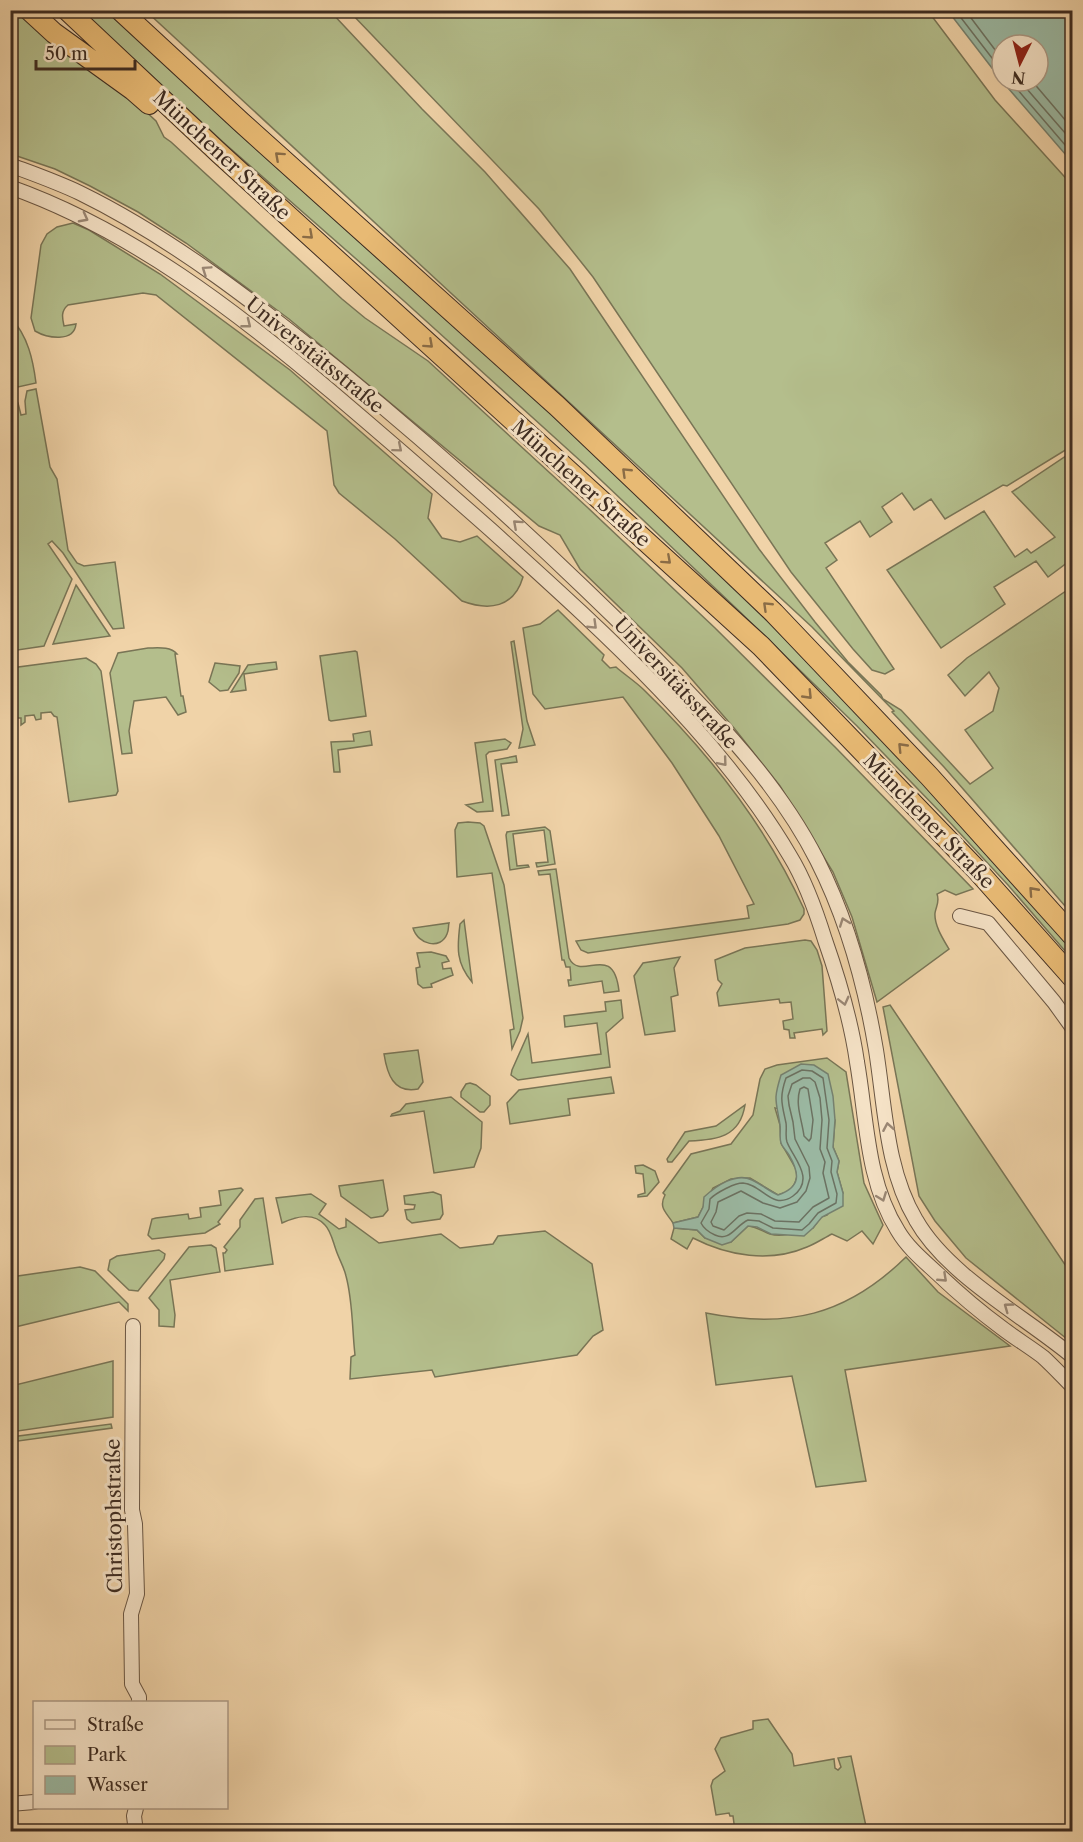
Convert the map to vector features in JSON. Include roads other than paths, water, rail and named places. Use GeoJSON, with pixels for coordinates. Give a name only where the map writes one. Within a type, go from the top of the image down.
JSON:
{"type":"FeatureCollection","features":[{"type":"Feature","properties":{"kind":"highway"},"geometry":{"type":"LineString","coordinates":[[29,10],[54,33],[133,90],[189,140],[219,153]]}},
{"type":"Feature","properties":{"kind":"highway","name":"Münchener Straße"},"geometry":{"type":"LineString","coordinates":[[67,10],[219,153],[761,646],[975,868],[1072,977]]}},
{"type":"Feature","properties":{"kind":"highway","name":"Münchener Straße"},"geometry":{"type":"LineString","coordinates":[[120,10],[240,122],[557,406],[774,612],[930,776],[1072,935]]}},
{"type":"Feature","properties":{"kind":"street","name":"Universitätsstraße"},"geometry":{"type":"LineString","coordinates":[[10,165],[83,195],[142,228],[223,282],[300,340],[481,490],[543,547],[668,669],[746,752],[771,786],[816,857],[846,927],[868,1007],[898,1180],[916,1222],[957,1268],[1072,1356]]}},
{"type":"Feature","properties":{"kind":"street","name":"Universitätsstraße"},"geometry":{"type":"LineString","coordinates":[[10,187],[58,205],[86,219],[168,267],[214,298],[290,357],[451,493],[527,562],[627,657],[692,725],[766,819],[790,856],[806,888],[838,979],[858,1064],[869,1153],[878,1186],[896,1227],[918,1255],[963,1297],[1001,1328],[1044,1358],[1072,1386]]}},
{"type":"Feature","properties":{"kind":"street"},"geometry":{"type":"LineString","coordinates":[[960,916],[988,923],[1072,1027]]}},
{"type":"Feature","properties":{"kind":"street","name":"Christophstraße"},"geometry":{"type":"LineString","coordinates":[[133,1326],[132,1510],[135,1524],[137,1594],[131,1614],[132,1684],[139,1701]]}},
{"type":"Feature","properties":{"kind":"street"},"geometry":{"type":"LineString","coordinates":[[10,1804],[33,1802]]}},
{"type":"Feature","properties":{"kind":"street"},"geometry":{"type":"LineString","coordinates":[[136,1809],[134,1816],[136,1832]]}},
{"type":"Feature","properties":{"kind":"water"},"geometry":{"type":"Polygon","coordinates":[[[948,11],[1072,11],[1072,162],[1012,93],[1050,93],[1050,33],[990,33],[990,65],[948,11]]]}},
{"type":"Feature","properties":{"kind":"water"},"geometry":{"type":"Polygon","coordinates":[[[801,1064],[814,1065],[828,1074],[835,1120],[833,1147],[839,1161],[837,1172],[843,1193],[843,1206],[822,1217],[804,1236],[771,1234],[757,1227],[748,1226],[731,1242],[722,1245],[705,1238],[697,1230],[674,1228],[673,1223],[698,1217],[703,1207],[704,1197],[733,1179],[752,1180],[778,1195],[791,1188],[796,1174],[789,1155],[780,1141],[776,1095],[781,1075],[801,1064]]]}}]}
